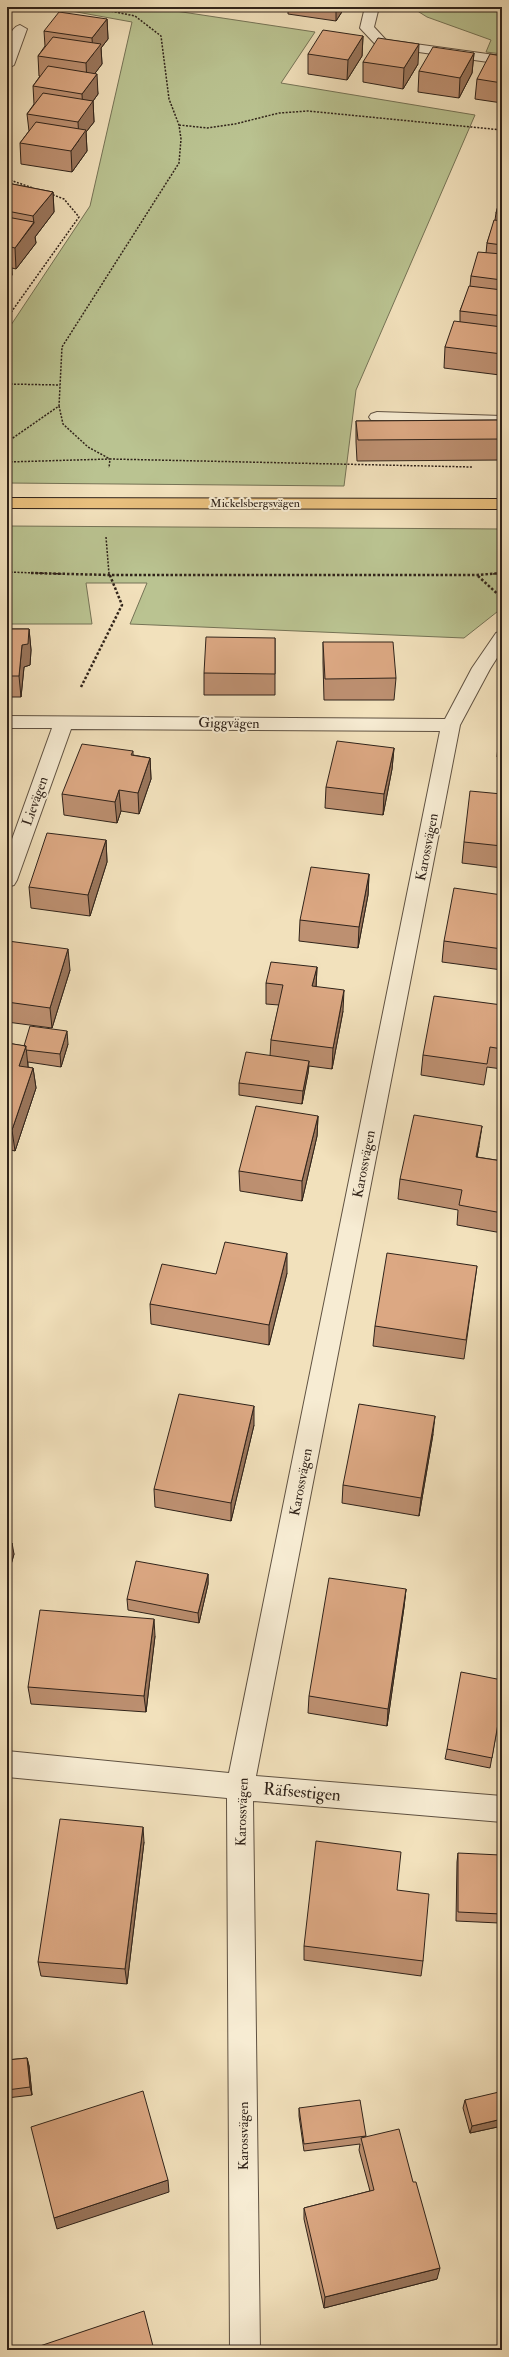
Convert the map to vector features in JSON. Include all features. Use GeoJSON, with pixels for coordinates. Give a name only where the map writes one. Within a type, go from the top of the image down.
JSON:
{"type":"FeatureCollection","features":[{"type":"Feature","properties":{"kind":"main road","name":"Mickelsbergsvägen"},"geometry":{"type":"LineString","coordinates":[[7,503],[502,504]]}},
{"type":"Feature","properties":{"kind":"street"},"geometry":{"type":"LineString","coordinates":[[372,7],[367,28],[382,43],[502,60]]}},
{"type":"Feature","properties":{"kind":"street"},"geometry":{"type":"LineString","coordinates":[[7,66],[20,29]]}},
{"type":"Feature","properties":{"kind":"street"},"geometry":{"type":"LineString","coordinates":[[377,417],[502,420]]}},
{"type":"Feature","properties":{"kind":"street","name":"Karossvägen"},"geometry":{"type":"LineString","coordinates":[[245,2350],[240,1787],[451,725],[481,668],[502,637]]}},
{"type":"Feature","properties":{"kind":"street","name":"Giggvägen"},"geometry":{"type":"LineString","coordinates":[[7,722],[451,725]]}},
{"type":"Feature","properties":{"kind":"street","name":"Lievägen"},"geometry":{"type":"LineString","coordinates":[[7,880],[64,722]]}},
{"type":"Feature","properties":{"kind":"street","name":"Räfsestigen"},"geometry":{"type":"LineString","coordinates":[[7,1764],[240,1787],[502,1809]]}},
{"type":"Feature","properties":{"kind":"path"},"geometry":{"type":"LineString","coordinates":[[91,7],[135,16],[161,36],[170,99],[179,126],[181,139],[179,163],[62,347],[59,406],[63,424],[88,447],[110,460]]}},
{"type":"Feature","properties":{"kind":"path"},"geometry":{"type":"LineString","coordinates":[[179,126],[207,128],[235,124],[279,113],[308,111],[502,130]]}},
{"type":"Feature","properties":{"kind":"path"},"geometry":{"type":"LineString","coordinates":[[7,179],[36,189]]}},
{"type":"Feature","properties":{"kind":"path"},"geometry":{"type":"LineString","coordinates":[[7,318],[79,216],[64,199],[50,194]]}},
{"type":"Feature","properties":{"kind":"path"},"geometry":{"type":"LineString","coordinates":[[7,384],[60,385]]}},
{"type":"Feature","properties":{"kind":"path"},"geometry":{"type":"LineString","coordinates":[[7,442],[59,406]]}},
{"type":"Feature","properties":{"kind":"path"},"geometry":{"type":"LineString","coordinates":[[108,472],[110,460]]}},
{"type":"Feature","properties":{"kind":"path"},"geometry":{"type":"LineString","coordinates":[[7,462],[110,460],[478,467]]}},
{"type":"Feature","properties":{"kind":"path"},"geometry":{"type":"LineString","coordinates":[[64,722],[122,605],[109,574],[106,531]]}},
{"type":"Feature","properties":{"kind":"path"},"geometry":{"type":"LineString","coordinates":[[7,572],[109,574],[502,574]]}},
{"type":"Feature","properties":{"kind":"path"},"geometry":{"type":"LineString","coordinates":[[477,575],[502,598]]}},
{"type":"Feature","properties":{"kind":"green space"},"geometry":{"type":"Polygon","coordinates":[[[49,7],[149,7],[315,32],[281,83],[475,115],[356,390],[344,486],[7,483],[7,331],[90,206],[132,22],[49,7]]]}},
{"type":"Feature","properties":{"kind":"green space"},"geometry":{"type":"Polygon","coordinates":[[[411,7],[502,7],[502,54],[486,52],[491,40],[427,17],[411,7]]]}},
{"type":"Feature","properties":{"kind":"green space"},"geometry":{"type":"Polygon","coordinates":[[[7,526],[502,529],[502,608],[464,638],[130,624],[147,583],[86,583],[92,624],[7,624],[7,526]]]}},
{"type":"Feature","properties":{"kind":"building"},"geometry":{"type":"Polygon","coordinates":[[[59,12],[107,19],[92,38],[44,31],[59,12]]]}},
{"type":"Feature","properties":{"kind":"building"},"geometry":{"type":"Polygon","coordinates":[[[323,30],[363,36],[348,60],[308,54],[323,30]]]}},
{"type":"Feature","properties":{"kind":"building"},"geometry":{"type":"Polygon","coordinates":[[[53,37],[101,44],[86,63],[38,56],[53,37]]]}},
{"type":"Feature","properties":{"kind":"building"},"geometry":{"type":"Polygon","coordinates":[[[378,38],[419,44],[404,68],[363,62],[378,38]]]}},
{"type":"Feature","properties":{"kind":"building"},"geometry":{"type":"Polygon","coordinates":[[[433,47],[474,53],[460,78],[419,71],[433,47]]]}},
{"type":"Feature","properties":{"kind":"building"},"geometry":{"type":"Polygon","coordinates":[[[490,54],[502,56],[502,83],[477,79],[490,54]]]}},
{"type":"Feature","properties":{"kind":"building"},"geometry":{"type":"Polygon","coordinates":[[[48,66],[97,74],[82,94],[33,86],[48,66]]]}},
{"type":"Feature","properties":{"kind":"building"},"geometry":{"type":"Polygon","coordinates":[[[43,93],[93,101],[78,122],[27,114],[43,93]]]}},
{"type":"Feature","properties":{"kind":"building"},"geometry":{"type":"Polygon","coordinates":[[[36,122],[86,130],[71,151],[20,143],[36,122]]]}},
{"type":"Feature","properties":{"kind":"building"},"geometry":{"type":"Polygon","coordinates":[[[7,183],[53,192],[33,216],[7,211],[7,183]]]}},
{"type":"Feature","properties":{"kind":"building"},"geometry":{"type":"Polygon","coordinates":[[[502,192],[502,214],[496,213],[502,192]]]}},
{"type":"Feature","properties":{"kind":"building"},"geometry":{"type":"Polygon","coordinates":[[[7,217],[34,222],[15,248],[7,246],[7,217]]]}},
{"type":"Feature","properties":{"kind":"building"},"geometry":{"type":"Polygon","coordinates":[[[494,220],[502,221],[502,245],[487,243],[494,220]]]}},
{"type":"Feature","properties":{"kind":"building"},"geometry":{"type":"Polygon","coordinates":[[[478,252],[502,254],[502,280],[471,276],[478,252]]]}},
{"type":"Feature","properties":{"kind":"building"},"geometry":{"type":"Polygon","coordinates":[[[469,286],[502,290],[502,316],[460,311],[469,286]]]}},
{"type":"Feature","properties":{"kind":"building"},"geometry":{"type":"Polygon","coordinates":[[[454,321],[502,327],[502,354],[445,347],[454,321]]]}},
{"type":"Feature","properties":{"kind":"building"},"geometry":{"type":"Polygon","coordinates":[[[502,420],[502,439],[358,440],[356,421],[502,420]]]}},
{"type":"Feature","properties":{"kind":"building"},"geometry":{"type":"Polygon","coordinates":[[[7,629],[29,629],[28,644],[22,645],[19,676],[7,676],[7,629]]]}},
{"type":"Feature","properties":{"kind":"building"},"geometry":{"type":"Polygon","coordinates":[[[206,637],[275,638],[275,674],[204,673],[206,637]]]}},
{"type":"Feature","properties":{"kind":"building"},"geometry":{"type":"Polygon","coordinates":[[[323,642],[393,642],[396,678],[325,679],[323,642]]]}},
{"type":"Feature","properties":{"kind":"building"},"geometry":{"type":"Polygon","coordinates":[[[502,721],[502,736],[499,736],[502,721]]]}},
{"type":"Feature","properties":{"kind":"building"},"geometry":{"type":"Polygon","coordinates":[[[337,741],[394,748],[384,794],[326,787],[337,741]]]}},
{"type":"Feature","properties":{"kind":"building"},"geometry":{"type":"Polygon","coordinates":[[[82,744],[133,751],[131,755],[150,758],[138,793],[119,790],[115,802],[62,794],[82,744]]]}},
{"type":"Feature","properties":{"kind":"building"},"geometry":{"type":"Polygon","coordinates":[[[470,791],[502,794],[502,846],[464,842],[470,791]]]}},
{"type":"Feature","properties":{"kind":"building"},"geometry":{"type":"Polygon","coordinates":[[[47,833],[106,840],[88,895],[29,887],[47,833]]]}},
{"type":"Feature","properties":{"kind":"building"},"geometry":{"type":"Polygon","coordinates":[[[311,867],[369,874],[359,927],[300,920],[311,867]]]}},
{"type":"Feature","properties":{"kind":"building"},"geometry":{"type":"Polygon","coordinates":[[[454,888],[502,895],[502,949],[444,941],[454,888]]]}},
{"type":"Feature","properties":{"kind":"building"},"geometry":{"type":"Polygon","coordinates":[[[8,941],[68,949],[50,1008],[7,1002],[8,941]]]}},
{"type":"Feature","properties":{"kind":"building"},"geometry":{"type":"Polygon","coordinates":[[[271,962],[317,967],[312,986],[344,990],[333,1048],[271,1040],[283,985],[266,983],[271,962]]]}},
{"type":"Feature","properties":{"kind":"building"},"geometry":{"type":"Polygon","coordinates":[[[434,996],[502,1005],[502,1049],[490,1047],[487,1064],[423,1055],[434,996]]]}},
{"type":"Feature","properties":{"kind":"building"},"geometry":{"type":"Polygon","coordinates":[[[30,1026],[67,1031],[60,1054],[26,1050],[26,1046],[24,1046],[30,1026]]]}},
{"type":"Feature","properties":{"kind":"building"},"geometry":{"type":"Polygon","coordinates":[[[7,1043],[26,1046],[19,1066],[33,1068],[12,1130],[7,1129],[7,1043]]]}},
{"type":"Feature","properties":{"kind":"building"},"geometry":{"type":"Polygon","coordinates":[[[246,1052],[309,1061],[303,1091],[239,1083],[246,1052]]]}},
{"type":"Feature","properties":{"kind":"building"},"geometry":{"type":"Polygon","coordinates":[[[256,1106],[318,1116],[302,1181],[239,1171],[256,1106]]]}},
{"type":"Feature","properties":{"kind":"building"},"geometry":{"type":"Polygon","coordinates":[[[414,1115],[482,1126],[476,1157],[502,1161],[502,1213],[459,1205],[462,1190],[400,1179],[414,1115]]]}},
{"type":"Feature","properties":{"kind":"building"},"geometry":{"type":"Polygon","coordinates":[[[225,1242],[287,1253],[269,1325],[150,1304],[162,1264],[216,1274],[225,1242]]]}},
{"type":"Feature","properties":{"kind":"building"},"geometry":{"type":"Polygon","coordinates":[[[387,1253],[477,1266],[466,1340],[375,1326],[387,1253]]]}},
{"type":"Feature","properties":{"kind":"building"},"geometry":{"type":"Polygon","coordinates":[[[179,1394],[254,1406],[231,1503],[154,1489],[179,1394]]]}},
{"type":"Feature","properties":{"kind":"building"},"geometry":{"type":"Polygon","coordinates":[[[359,1404],[435,1416],[421,1498],[343,1485],[359,1404]]]}},
{"type":"Feature","properties":{"kind":"building"},"geometry":{"type":"Polygon","coordinates":[[[7,1542],[12,1543],[7,1562],[7,1542]]]}},
{"type":"Feature","properties":{"kind":"building"},"geometry":{"type":"Polygon","coordinates":[[[136,1561],[208,1574],[198,1613],[127,1599],[136,1561]]]}},
{"type":"Feature","properties":{"kind":"building"},"geometry":{"type":"Polygon","coordinates":[[[329,1578],[406,1589],[388,1709],[309,1696],[329,1578]]]}},
{"type":"Feature","properties":{"kind":"building"},"geometry":{"type":"Polygon","coordinates":[[[40,1610],[154,1619],[144,1696],[28,1687],[40,1610]]]}},
{"type":"Feature","properties":{"kind":"building"},"geometry":{"type":"Polygon","coordinates":[[[461,1672],[502,1680],[502,1701],[492,1758],[447,1749],[461,1672]]]}},
{"type":"Feature","properties":{"kind":"building"},"geometry":{"type":"Polygon","coordinates":[[[60,1819],[143,1827],[125,1969],[38,1962],[60,1819]]]}},
{"type":"Feature","properties":{"kind":"building"},"geometry":{"type":"Polygon","coordinates":[[[316,1841],[401,1852],[397,1890],[429,1894],[423,1961],[304,1946],[316,1841]]]}},
{"type":"Feature","properties":{"kind":"building"},"geometry":{"type":"Polygon","coordinates":[[[458,1853],[500,1855],[501,1914],[458,1912],[458,1853]]]}},
{"type":"Feature","properties":{"kind":"building"},"geometry":{"type":"Polygon","coordinates":[[[27,2058],[30,2087],[7,2090],[7,2060],[27,2058]]]}},
{"type":"Feature","properties":{"kind":"building"},"geometry":{"type":"Polygon","coordinates":[[[143,2091],[168,2180],[54,2218],[31,2127],[143,2091]]]}},
{"type":"Feature","properties":{"kind":"building"},"geometry":{"type":"Polygon","coordinates":[[[499,2092],[502,2104],[502,2119],[472,2126],[465,2100],[499,2092]]]}},
{"type":"Feature","properties":{"kind":"building"},"geometry":{"type":"Polygon","coordinates":[[[360,2100],[366,2136],[304,2144],[299,2108],[360,2100]]]}},
{"type":"Feature","properties":{"kind":"building"},"geometry":{"type":"Polygon","coordinates":[[[399,2129],[413,2182],[416,2182],[440,2268],[325,2297],[304,2208],[374,2190],[361,2138],[399,2129]]]}},
{"type":"Feature","properties":{"kind":"building"},"geometry":{"type":"Polygon","coordinates":[[[144,2311],[154,2350],[28,2350],[144,2311]]]}}]}
